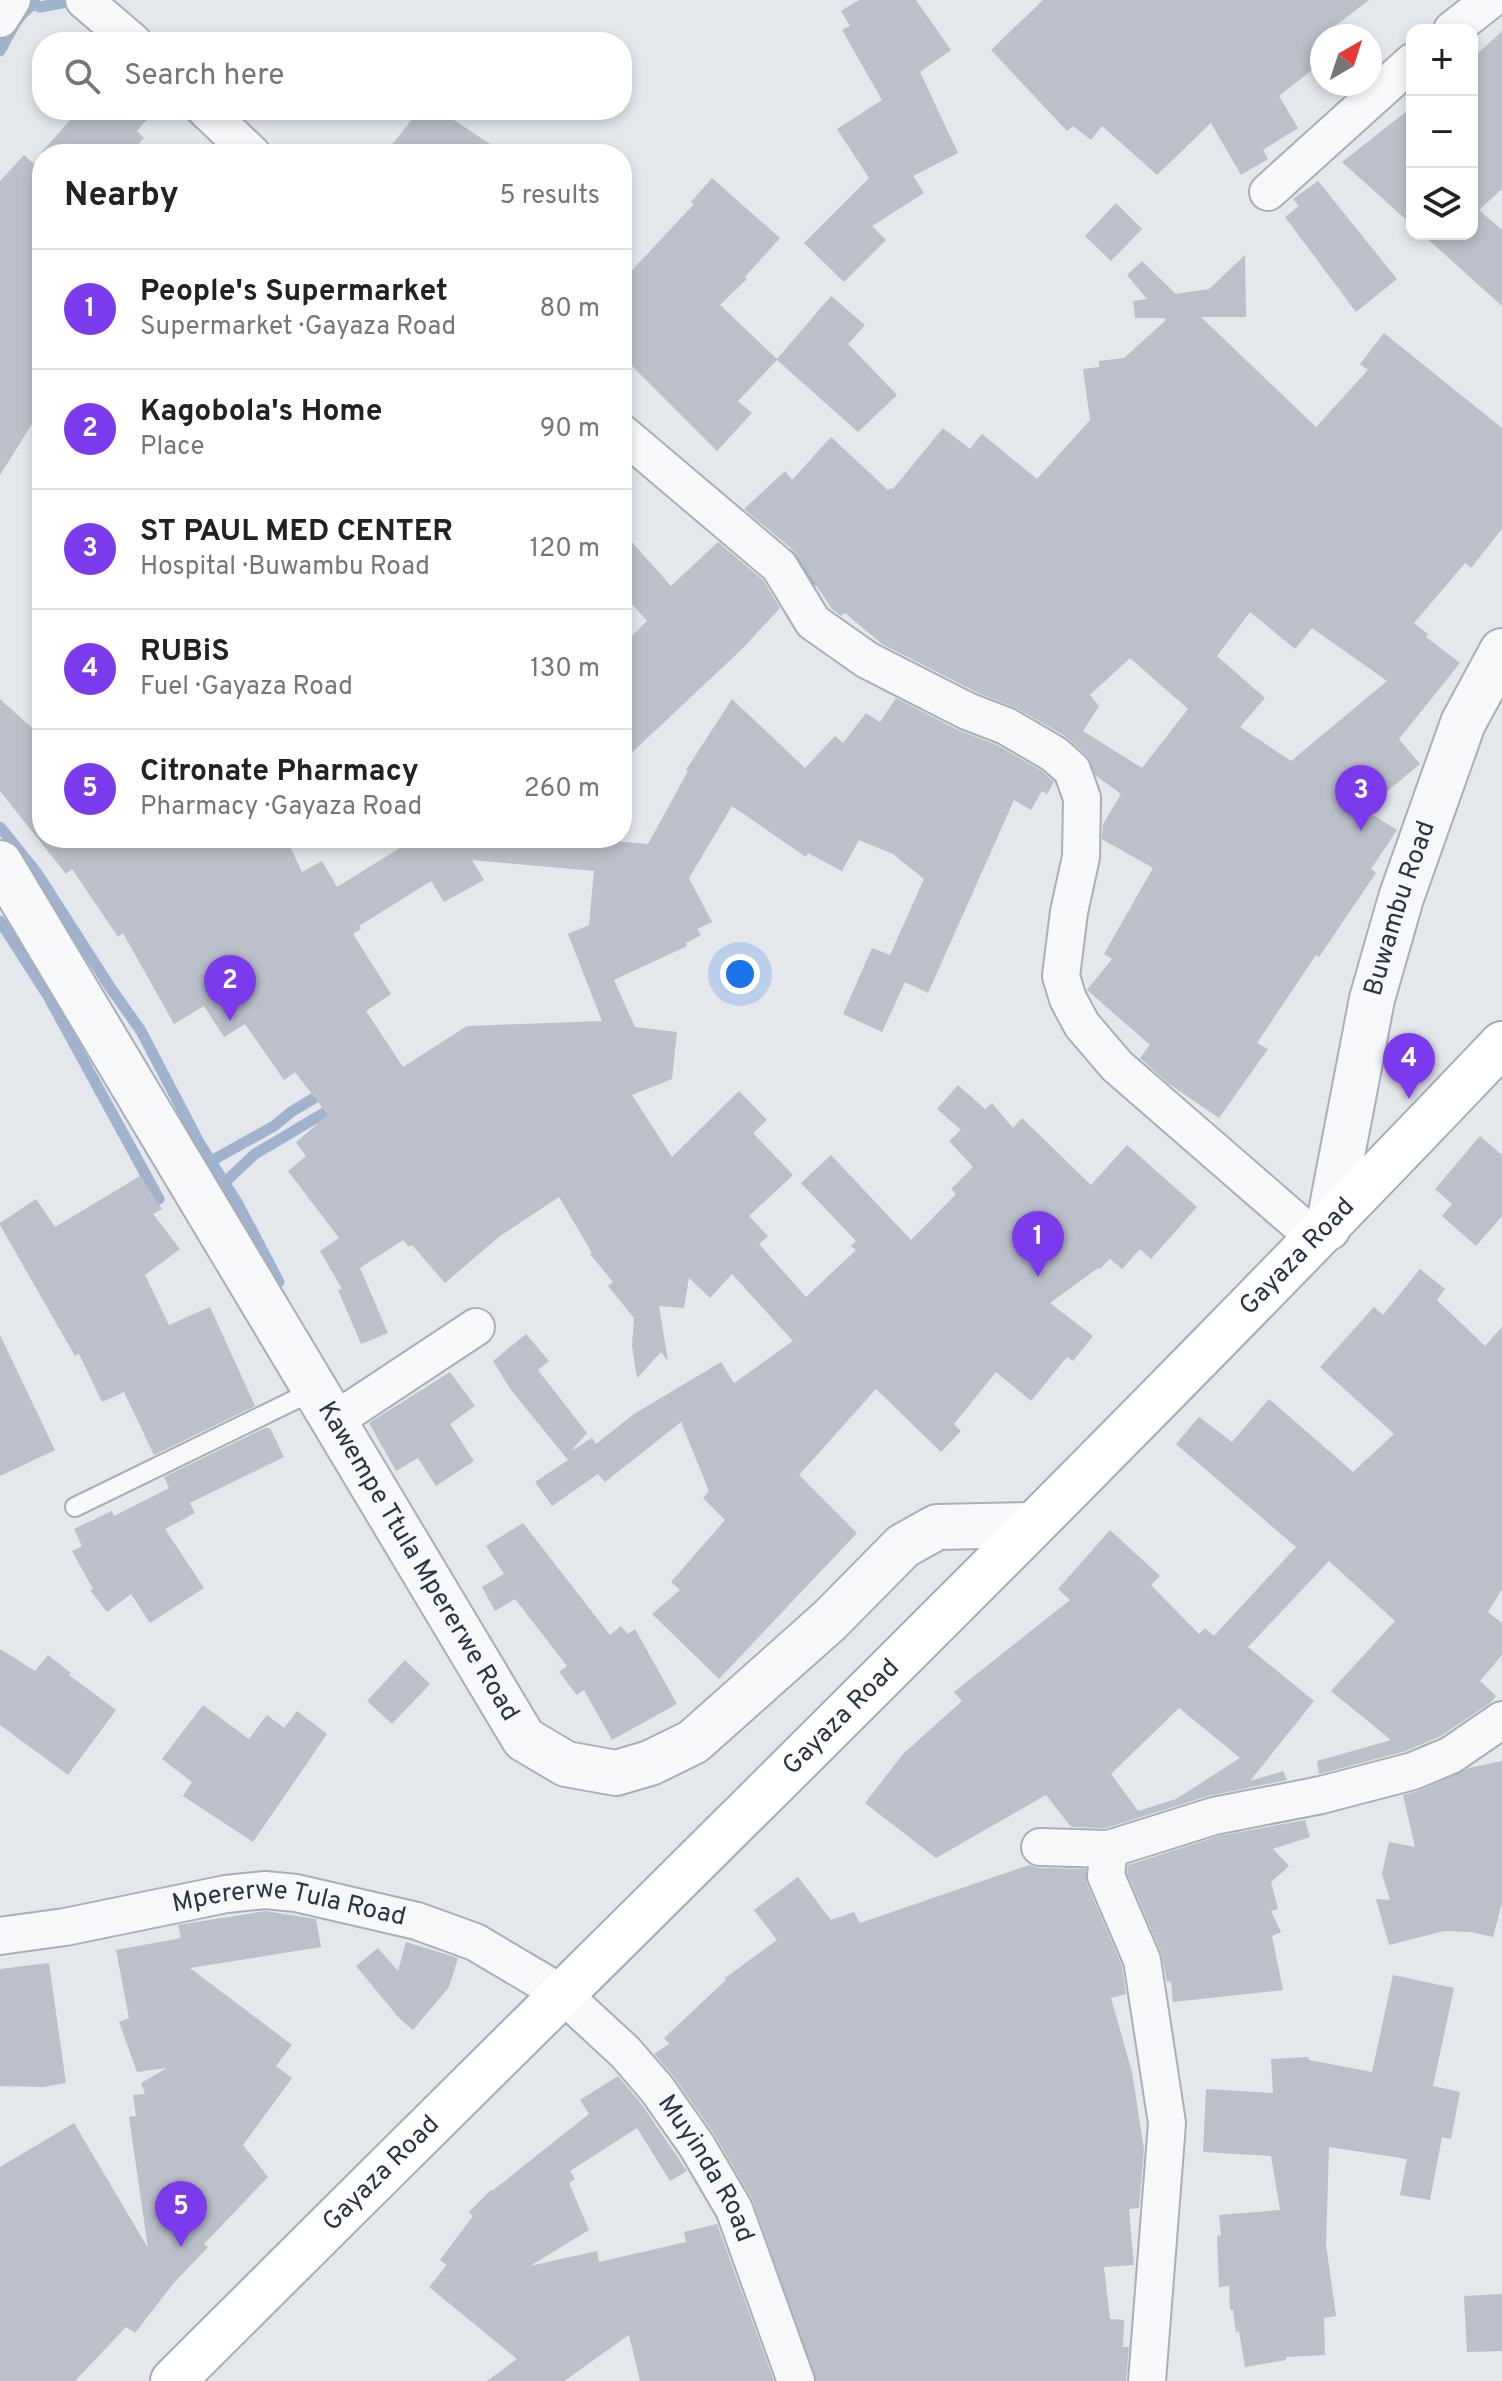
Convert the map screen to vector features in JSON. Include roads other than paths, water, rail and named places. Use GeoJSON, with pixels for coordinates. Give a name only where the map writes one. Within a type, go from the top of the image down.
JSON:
{"type":"FeatureCollection","features":[{"type":"Feature","properties":{"kind":"main road","name":"Gayaza Road"},"geometry":{"type":"LineString","coordinates":[[173,2381],[1033,1525],[1322,1233],[1502,1044]]}},
{"type":"Feature","properties":{"kind":"street"},"geometry":{"type":"LineString","coordinates":[[0,19],[12,0]]}},
{"type":"Feature","properties":{"kind":"street"},"geometry":{"type":"LineString","coordinates":[[84,0],[121,32]]}},
{"type":"Feature","properties":{"kind":"street"},"geometry":{"type":"LineString","coordinates":[[1460,24],[1490,0]]}},
{"type":"Feature","properties":{"kind":"street"},"geometry":{"type":"LineString","coordinates":[[1268,192],[1406,67]]}},
{"type":"Feature","properties":{"kind":"street"},"geometry":{"type":"LineString","coordinates":[[216,120],[242,144]]}},
{"type":"Feature","properties":{"kind":"street"},"geometry":{"type":"LineString","coordinates":[[632,441],[779,566],[813,622],[867,660],[967,711],[1006,726],[1054,754],[1072,770],[1082,798],[1081,857],[1069,912],[1061,976],[1068,999],[1082,1025],[1117,1066],[1322,1233]]}},
{"type":"Feature","properties":{"kind":"street","name":"Buwambu Road"},"geometry":{"type":"LineString","coordinates":[[1322,1233],[1372,999],[1401,898],[1463,723],[1502,651]]}},
{"type":"Feature","properties":{"kind":"street","name":"Kawempe Ttula Mpererwe Road"},"geometry":{"type":"LineString","coordinates":[[0,863],[524,1739],[566,1764],[616,1773],[650,1763],[693,1742],[830,1620],[903,1546],[937,1527],[1033,1525]]}},
{"type":"Feature","properties":{"kind":"street"},"geometry":{"type":"LineString","coordinates":[[324,1405],[476,1327]]}},
{"type":"Feature","properties":{"kind":"street"},"geometry":{"type":"LineString","coordinates":[[1040,1847],[1109,1849],[1214,1816],[1321,1795],[1413,1771],[1451,1755],[1502,1720]]}},
{"type":"Feature","properties":{"kind":"street"},"geometry":{"type":"LineString","coordinates":[[1109,1849],[1106,1876],[1142,1960],[1167,2123],[1147,2381]]}},
{"type":"Feature","properties":{"kind":"street","name":"Mpererwe Tula Road"},"geometry":{"type":"LineString","coordinates":[[0,1936],[65,1927],[226,1894],[265,1890],[296,1893],[417,1921],[475,1942],[561,1993]]}},
{"type":"Feature","properties":{"kind":"street","name":"Muyinda Road"},"geometry":{"type":"LineString","coordinates":[[561,1993],[625,2052],[657,2089],[697,2146],[734,2209],[796,2381]]}},
{"type":"Feature","properties":{"kind":"lane"},"geometry":{"type":"LineString","coordinates":[[75,1507],[324,1405]]}},
{"type":"Feature","properties":{"kind":"waterway"},"geometry":{"type":"LineString","coordinates":[[0,51],[18,20],[34,4],[40,7],[72,1],[78,7]]}},
{"type":"Feature","properties":{"kind":"waterway"},"geometry":{"type":"LineString","coordinates":[[195,120],[200,124]]}},
{"type":"Feature","properties":{"kind":"waterway"},"geometry":{"type":"LineString","coordinates":[[789,555],[818,581]]}},
{"type":"Feature","properties":{"kind":"waterway"},"geometry":{"type":"LineString","coordinates":[[0,827],[37,873],[141,1031],[200,1144],[238,1204],[279,1282]]}},
{"type":"Feature","properties":{"kind":"waterway"},"geometry":{"type":"LineString","coordinates":[[0,921],[48,996],[159,1199]]}},
{"type":"Feature","properties":{"kind":"waterway"},"geometry":{"type":"LineString","coordinates":[[211,1161],[274,1126],[326,1091]]}},
{"type":"Feature","properties":{"kind":"waterway"},"geometry":{"type":"LineString","coordinates":[[225,1182],[255,1154],[339,1104]]}},
{"type":"Feature","properties":{"kind":"place","name":"ST PAUL MED CENTER"},"geometry":{"type":"Point","coordinates":[1361,831]}},
{"type":"Feature","properties":{"kind":"place","name":"Kagobola's Home"},"geometry":{"type":"Point","coordinates":[230,1021]}},
{"type":"Feature","properties":{"kind":"place","name":"RUBiS"},"geometry":{"type":"Point","coordinates":[1409,1099]}},
{"type":"Feature","properties":{"kind":"place","name":"People's Supermarket"},"geometry":{"type":"Point","coordinates":[1038,1277]}},
{"type":"Feature","properties":{"kind":"place","name":"Citronate Pharmacy"},"geometry":{"type":"Point","coordinates":[181,2247]}}]}
